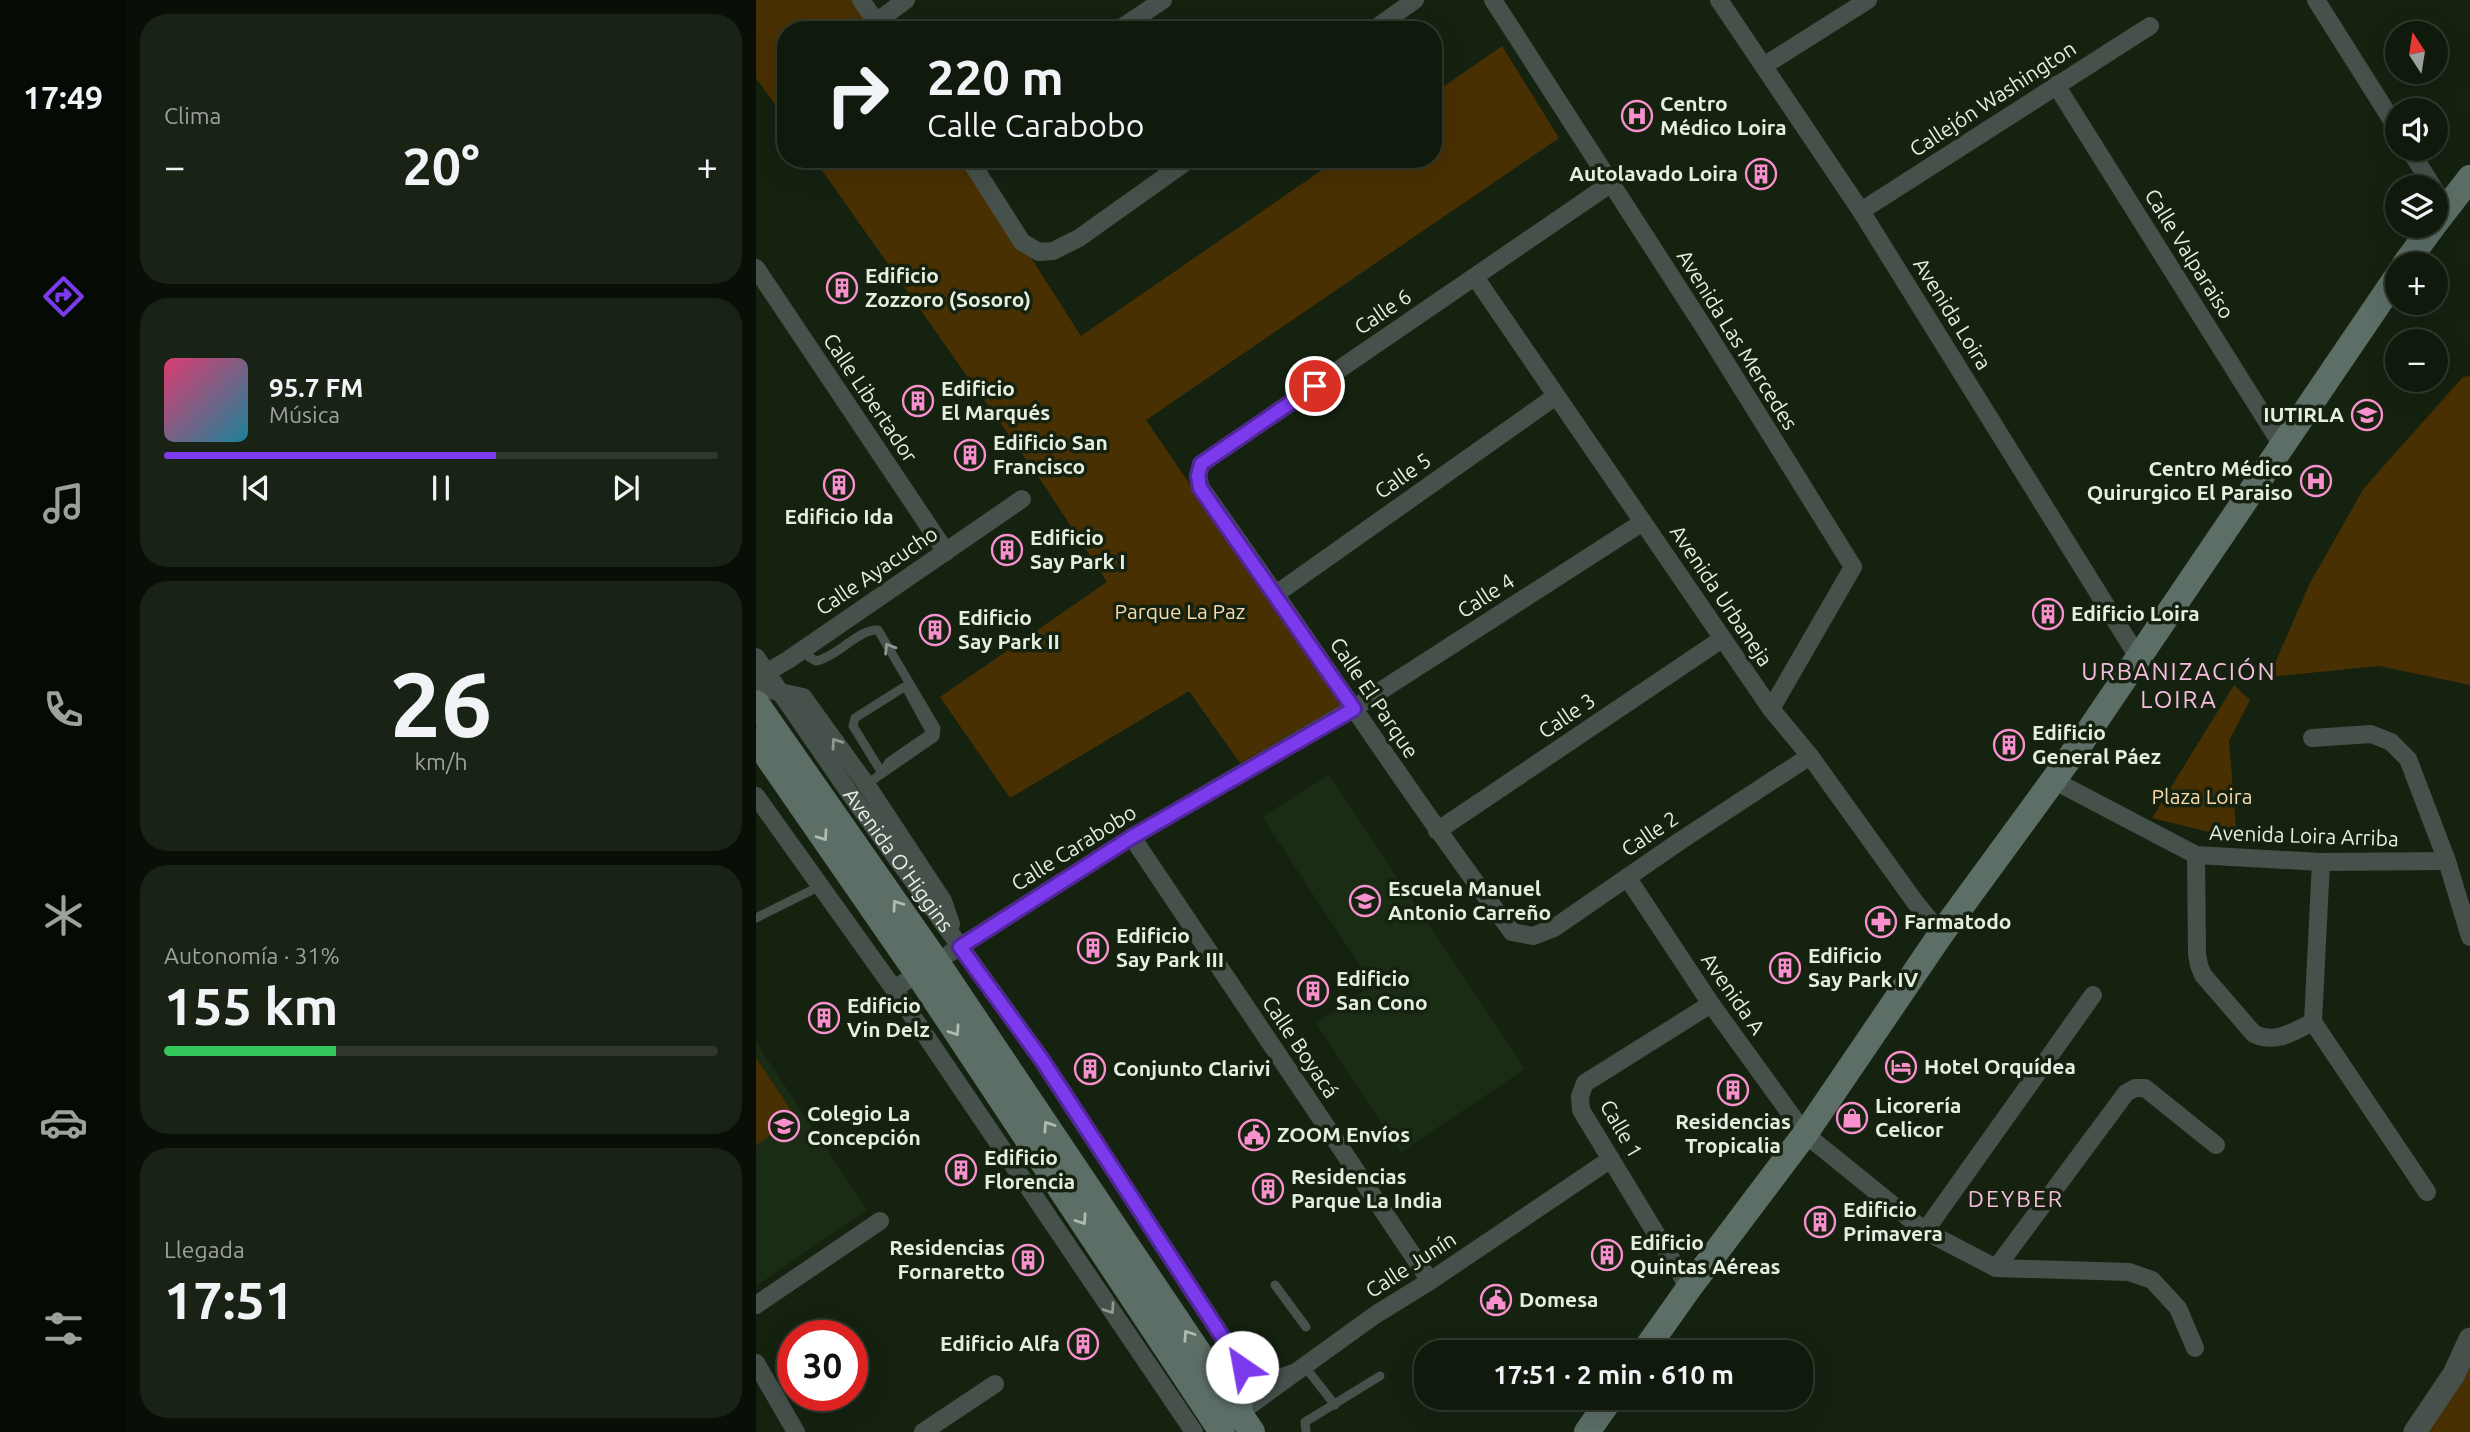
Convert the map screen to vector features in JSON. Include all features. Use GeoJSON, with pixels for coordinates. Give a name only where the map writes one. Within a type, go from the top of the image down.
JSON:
{"type":"FeatureCollection","features":[{"type":"Feature","properties":{"kind":"main road"},"geometry":{"type":"LineString","coordinates":[[2448,197],[2470,178]]}},
{"type":"Feature","properties":{"kind":"main road"},"geometry":{"type":"LineString","coordinates":[[1652,1340],[1805,1134],[1941,934],[2138,657],[2385,294]]}},
{"type":"Feature","properties":{"kind":"main road","name":"Avenida O'Higgins"},"geometry":{"type":"LineString","coordinates":[[768,697],[927,967],[1218,1427]]}},
{"type":"Feature","properties":{"kind":"main road","name":"Avenida O'Higgins"},"geometry":{"type":"LineString","coordinates":[[756,740],[927,967]]}},
{"type":"Feature","properties":{"kind":"main road"},"geometry":{"type":"LineString","coordinates":[[1218,1427],[1242,1367]]}},
{"type":"Feature","properties":{"kind":"main road"},"geometry":{"type":"LineString","coordinates":[[1587,1432],[1603,1410]]}},
{"type":"Feature","properties":{"kind":"street"},"geometry":{"type":"LineString","coordinates":[[861,0],[876,21]]}},
{"type":"Feature","properties":{"kind":"street"},"geometry":{"type":"LineString","coordinates":[[884,21],[906,0]]}},
{"type":"Feature","properties":{"kind":"street"},"geometry":{"type":"LineString","coordinates":[[1132,21],[1163,0]]}},
{"type":"Feature","properties":{"kind":"street"},"geometry":{"type":"LineString","coordinates":[[1386,21],[1415,0]]}},
{"type":"Feature","properties":{"kind":"street","name":"Avenida Las Mercedes"},"geometry":{"type":"LineString","coordinates":[[1493,0],[1705,329],[1853,567],[1771,709]]}},
{"type":"Feature","properties":{"kind":"street","name":"Avenida Loira"},"geometry":{"type":"LineString","coordinates":[[1720,0],[1759,64],[1861,211],[2138,657]]}},
{"type":"Feature","properties":{"kind":"street"},"geometry":{"type":"LineString","coordinates":[[1759,64],[1868,0]]}},
{"type":"Feature","properties":{"kind":"street"},"geometry":{"type":"LineString","coordinates":[[2316,0],[2385,109]]}},
{"type":"Feature","properties":{"kind":"street","name":"Callejón Washington"},"geometry":{"type":"LineString","coordinates":[[1861,211],[2150,26]]}},
{"type":"Feature","properties":{"kind":"street","name":"Calle Valparaiso"},"geometry":{"type":"LineString","coordinates":[[2056,85],[2283,447]]}},
{"type":"Feature","properties":{"kind":"street"},"geometry":{"type":"LineString","coordinates":[[976,168],[1023,242],[1039,252],[1053,251],[1079,238],[1177,168]]}},
{"type":"Feature","properties":{"kind":"street","name":"Calle 6"},"geometry":{"type":"LineString","coordinates":[[1200,488],[1198,476],[1201,464],[1610,184]]}},
{"type":"Feature","properties":{"kind":"street","name":"Calle Libertador"},"geometry":{"type":"LineString","coordinates":[[756,268],[946,552]]}},
{"type":"Feature","properties":{"kind":"street","name":"Avenida Urbaneja"},"geometry":{"type":"LineString","coordinates":[[1475,276],[1771,709],[1810,756],[1941,934]]}},
{"type":"Feature","properties":{"kind":"street","name":"Calle 5"},"geometry":{"type":"LineString","coordinates":[[1276,594],[1556,396]]}},
{"type":"Feature","properties":{"kind":"street","name":"Calle El Parque"},"geometry":{"type":"LineString","coordinates":[[1200,488],[1276,594],[1437,831],[1512,932]]}},
{"type":"Feature","properties":{"kind":"street","name":"Calle Ayacucho"},"geometry":{"type":"LineString","coordinates":[[762,675],[1022,499]]}},
{"type":"Feature","properties":{"kind":"street","name":"Calle 4"},"geometry":{"type":"LineString","coordinates":[[1354,709],[1643,522]]}},
{"type":"Feature","properties":{"kind":"street","name":"Calle 3"},"geometry":{"type":"LineString","coordinates":[[1437,831],[1723,639]]}},
{"type":"Feature","properties":{"kind":"street","name":"Avenida O'Higgins"},"geometry":{"type":"LineString","coordinates":[[756,657],[768,697]]}},
{"type":"Feature","properties":{"kind":"street","name":"Avenida O'Higgins"},"geometry":{"type":"LineString","coordinates":[[756,687],[768,697],[803,697],[858,789],[943,901],[960,947],[1042,1060],[1242,1367]]}},
{"type":"Feature","properties":{"kind":"street","name":"Calle Carabobo"},"geometry":{"type":"LineString","coordinates":[[894,989],[1132,837],[1354,709]]}},
{"type":"Feature","properties":{"kind":"street"},"geometry":{"type":"LineString","coordinates":[[2312,738],[2371,734],[2391,742],[2408,759],[2447,861],[2470,937]]}},
{"type":"Feature","properties":{"kind":"street","name":"Calle 2"},"geometry":{"type":"LineString","coordinates":[[1512,932],[1533,936],[1554,928],[1810,756]]}},
{"type":"Feature","properties":{"kind":"street","name":"Avenida Loira Arriba"},"geometry":{"type":"LineString","coordinates":[[2053,780],[2196,855],[2321,862],[2447,861]]}},
{"type":"Feature","properties":{"kind":"street"},"geometry":{"type":"LineString","coordinates":[[756,796],[894,989],[1218,1427]]}},
{"type":"Feature","properties":{"kind":"street","name":"Calle Boyacá"},"geometry":{"type":"LineString","coordinates":[[1132,837],[1430,1281]]}},
{"type":"Feature","properties":{"kind":"street"},"geometry":{"type":"LineString","coordinates":[[2196,855],[2197,954],[2203,975],[2254,1034],[2263,1038],[2276,1039],[2313,1022]]}},
{"type":"Feature","properties":{"kind":"street"},"geometry":{"type":"LineString","coordinates":[[2321,862],[2313,1022],[2427,1192]]}},
{"type":"Feature","properties":{"kind":"street","name":"Avenida A"},"geometry":{"type":"LineString","coordinates":[[1627,877],[1711,1004],[1805,1134],[1925,1231],[1996,1268]]}},
{"type":"Feature","properties":{"kind":"street"},"geometry":{"type":"LineString","coordinates":[[1925,1231],[2093,995]]}},
{"type":"Feature","properties":{"kind":"street","name":"Calle 1"},"geometry":{"type":"LineString","coordinates":[[1689,1288],[1581,1111],[1580,1096],[1585,1083],[1711,1004]]}},
{"type":"Feature","properties":{"kind":"street"},"geometry":{"type":"LineString","coordinates":[[1996,1268],[2126,1093],[2134,1088],[2145,1088],[2216,1145]]}},
{"type":"Feature","properties":{"kind":"street","name":"Calle Junín"},"geometry":{"type":"LineString","coordinates":[[1218,1427],[1375,1315],[1430,1281],[1611,1158]]}},
{"type":"Feature","properties":{"kind":"street"},"geometry":{"type":"LineString","coordinates":[[756,1305],[880,1221]]}},
{"type":"Feature","properties":{"kind":"street"},"geometry":{"type":"LineString","coordinates":[[1996,1268],[2129,1272],[2152,1280],[2178,1308],[2195,1348]]}},
{"type":"Feature","properties":{"kind":"street"},"geometry":{"type":"LineString","coordinates":[[2415,1432],[2454,1374],[2470,1339]]}},
{"type":"Feature","properties":{"kind":"street"},"geometry":{"type":"LineString","coordinates":[[756,1363],[796,1432]]}},
{"type":"Feature","properties":{"kind":"street"},"geometry":{"type":"LineString","coordinates":[[1242,1367],[1268,1380],[1300,1370]]}},
{"type":"Feature","properties":{"kind":"street"},"geometry":{"type":"LineString","coordinates":[[923,1432],[995,1384]]}},
{"type":"Feature","properties":{"kind":"lane"},"geometry":{"type":"LineString","coordinates":[[803,648],[809,657],[816,661],[825,659],[869,630],[878,630],[936,728],[935,737],[858,789]]}},
{"type":"Feature","properties":{"kind":"lane"},"geometry":{"type":"LineString","coordinates":[[901,688],[907,689],[931,733],[889,762],[883,773],[853,722],[855,718],[901,688]]}},
{"type":"Feature","properties":{"kind":"lane"},"geometry":{"type":"LineString","coordinates":[[756,918],[820,886]]}},
{"type":"Feature","properties":{"kind":"lane"},"geometry":{"type":"LineString","coordinates":[[1275,1285],[1306,1327]]}},
{"type":"Feature","properties":{"kind":"lane"},"geometry":{"type":"LineString","coordinates":[[1300,1370],[1335,1405]]}},
{"type":"Feature","properties":{"kind":"lane"},"geometry":{"type":"LineString","coordinates":[[1306,1432],[1305,1422],[1380,1376]]}},
{"type":"Feature","properties":{"kind":"shaded area","name":"Escuela Manuel Antonio Carreño"},"geometry":{"type":"Polygon","coordinates":[[[1329,775],[1525,1069],[1401,1152],[1316,1023],[1373,985],[1262,817],[1329,775]]]}},
{"type":"Feature","properties":{"kind":"shaded area","name":"Colegio La Concepción"},"geometry":{"type":"Polygon","coordinates":[[[756,1042],[867,1210],[756,1286],[756,1042]]]}},
{"type":"Feature","properties":{"kind":"green space"},"geometry":{"type":"Polygon","coordinates":[[[756,0],[860,0],[875,21],[777,21],[777,107],[756,78],[756,0]]]}},
{"type":"Feature","properties":{"kind":"green space","name":"Parque La Paz"},"geometry":{"type":"Polygon","coordinates":[[[1502,46],[1559,138],[1146,420],[1341,706],[1240,763],[1189,691],[1010,798],[940,697],[1107,582],[1046,488],[820,168],[974,168],[1081,336],[1325,168],[1442,168],[1442,88],[1502,46]]]}},
{"type":"Feature","properties":{"kind":"green space"},"geometry":{"type":"Polygon","coordinates":[[[2470,376],[2470,685],[2379,666],[2269,677],[2309,585],[2364,488],[2463,377],[2470,376]]]}},
{"type":"Feature","properties":{"kind":"green space","name":"Plaza Loira"},"geometry":{"type":"Polygon","coordinates":[[[2234,685],[2250,700],[2229,741],[2237,839],[2152,818],[2234,685]]]}},
{"type":"Feature","properties":{"kind":"green space"},"geometry":{"type":"Polygon","coordinates":[[[756,1058],[796,1118],[756,1145],[756,1058]]]}},
{"type":"Feature","properties":{"kind":"green space"},"geometry":{"type":"Polygon","coordinates":[[[2470,1339],[2470,1432],[2414,1432],[2470,1339]]]}},
{"type":"Feature","properties":{"kind":"place","name":"Centro Médico Loira"},"geometry":{"type":"Point","coordinates":[1637,116]}},
{"type":"Feature","properties":{"kind":"place","name":"Autolavado Loira"},"geometry":{"type":"Point","coordinates":[1761,174]}},
{"type":"Feature","properties":{"kind":"place","name":"Edificio Zozzoro (Sosoro)"},"geometry":{"type":"Point","coordinates":[842,288]}},
{"type":"Feature","properties":{"kind":"place","name":"Edificio El Marqués"},"geometry":{"type":"Point","coordinates":[918,401]}},
{"type":"Feature","properties":{"kind":"place","name":"IUTIRLA"},"geometry":{"type":"Point","coordinates":[2367,415]}},
{"type":"Feature","properties":{"kind":"place","name":"Edificio San Francisco"},"geometry":{"type":"Point","coordinates":[970,455]}},
{"type":"Feature","properties":{"kind":"place","name":"Centro Médico Quirurgico El Paraiso"},"geometry":{"type":"Point","coordinates":[2316,481]}},
{"type":"Feature","properties":{"kind":"place","name":"Edificio Ida"},"geometry":{"type":"Point","coordinates":[839,485]}},
{"type":"Feature","properties":{"kind":"place","name":"Edificio Say Park I"},"geometry":{"type":"Point","coordinates":[1007,550]}},
{"type":"Feature","properties":{"kind":"place","name":"Edificio Loira"},"geometry":{"type":"Point","coordinates":[2048,614]}},
{"type":"Feature","properties":{"kind":"place","name":"Edificio Say Park II"},"geometry":{"type":"Point","coordinates":[935,630]}},
{"type":"Feature","properties":{"kind":"place","name":"Edificio General Páez"},"geometry":{"type":"Point","coordinates":[2009,745]}},
{"type":"Feature","properties":{"kind":"place","name":"Escuela Manuel Antonio Carreño"},"geometry":{"type":"Point","coordinates":[1365,901]}},
{"type":"Feature","properties":{"kind":"place","name":"Farmatodo"},"geometry":{"type":"Point","coordinates":[1881,922]}},
{"type":"Feature","properties":{"kind":"place","name":"Edificio Say Park III"},"geometry":{"type":"Point","coordinates":[1093,948]}},
{"type":"Feature","properties":{"kind":"place","name":"Edificio Say Park IV"},"geometry":{"type":"Point","coordinates":[1785,968]}},
{"type":"Feature","properties":{"kind":"place","name":"Edificio San Cono"},"geometry":{"type":"Point","coordinates":[1313,991]}},
{"type":"Feature","properties":{"kind":"place","name":"Edificio Vin Delz"},"geometry":{"type":"Point","coordinates":[824,1018]}},
{"type":"Feature","properties":{"kind":"place","name":"Hotel Orquídea"},"geometry":{"type":"Point","coordinates":[1901,1067]}},
{"type":"Feature","properties":{"kind":"place","name":"Conjunto Clarivi"},"geometry":{"type":"Point","coordinates":[1090,1069]}},
{"type":"Feature","properties":{"kind":"place","name":"Residencias Tropicalia"},"geometry":{"type":"Point","coordinates":[1733,1090]}},
{"type":"Feature","properties":{"kind":"place","name":"Licorería Celicor"},"geometry":{"type":"Point","coordinates":[1852,1118]}},
{"type":"Feature","properties":{"kind":"place","name":"Colegio La Concepción"},"geometry":{"type":"Point","coordinates":[784,1126]}},
{"type":"Feature","properties":{"kind":"place","name":"ZOOM Envíos"},"geometry":{"type":"Point","coordinates":[1254,1135]}},
{"type":"Feature","properties":{"kind":"place","name":"Edificio Florencia"},"geometry":{"type":"Point","coordinates":[961,1170]}},
{"type":"Feature","properties":{"kind":"place","name":"Residencias Parque La India"},"geometry":{"type":"Point","coordinates":[1268,1189]}},
{"type":"Feature","properties":{"kind":"place","name":"Edificio Primavera"},"geometry":{"type":"Point","coordinates":[1820,1222]}},
{"type":"Feature","properties":{"kind":"place","name":"Edificio Quintas Aéreas"},"geometry":{"type":"Point","coordinates":[1607,1255]}},
{"type":"Feature","properties":{"kind":"place","name":"Residencias Fornaretto"},"geometry":{"type":"Point","coordinates":[1028,1260]}},
{"type":"Feature","properties":{"kind":"place","name":"Domesa"},"geometry":{"type":"Point","coordinates":[1496,1300]}},
{"type":"Feature","properties":{"kind":"place","name":"Edificio Alfa"},"geometry":{"type":"Point","coordinates":[1083,1344]}},
{"type":"Feature","properties":{"kind":"district","name":"URBANIZACIÓN LOIRA"},"geometry":{"type":"Point","coordinates":[2179,686]}},
{"type":"Feature","properties":{"kind":"district","name":"DEYBER"},"geometry":{"type":"Point","coordinates":[2016,1199]}},
{"type":"Feature","properties":{"kind":"route"},"geometry":{"type":"LineString","coordinates":[[1242,1367],[1042,1060],[960,947],[1132,837],[1354,709],[1200,488],[1198,476],[1201,464],[1315,386]]}}]}
